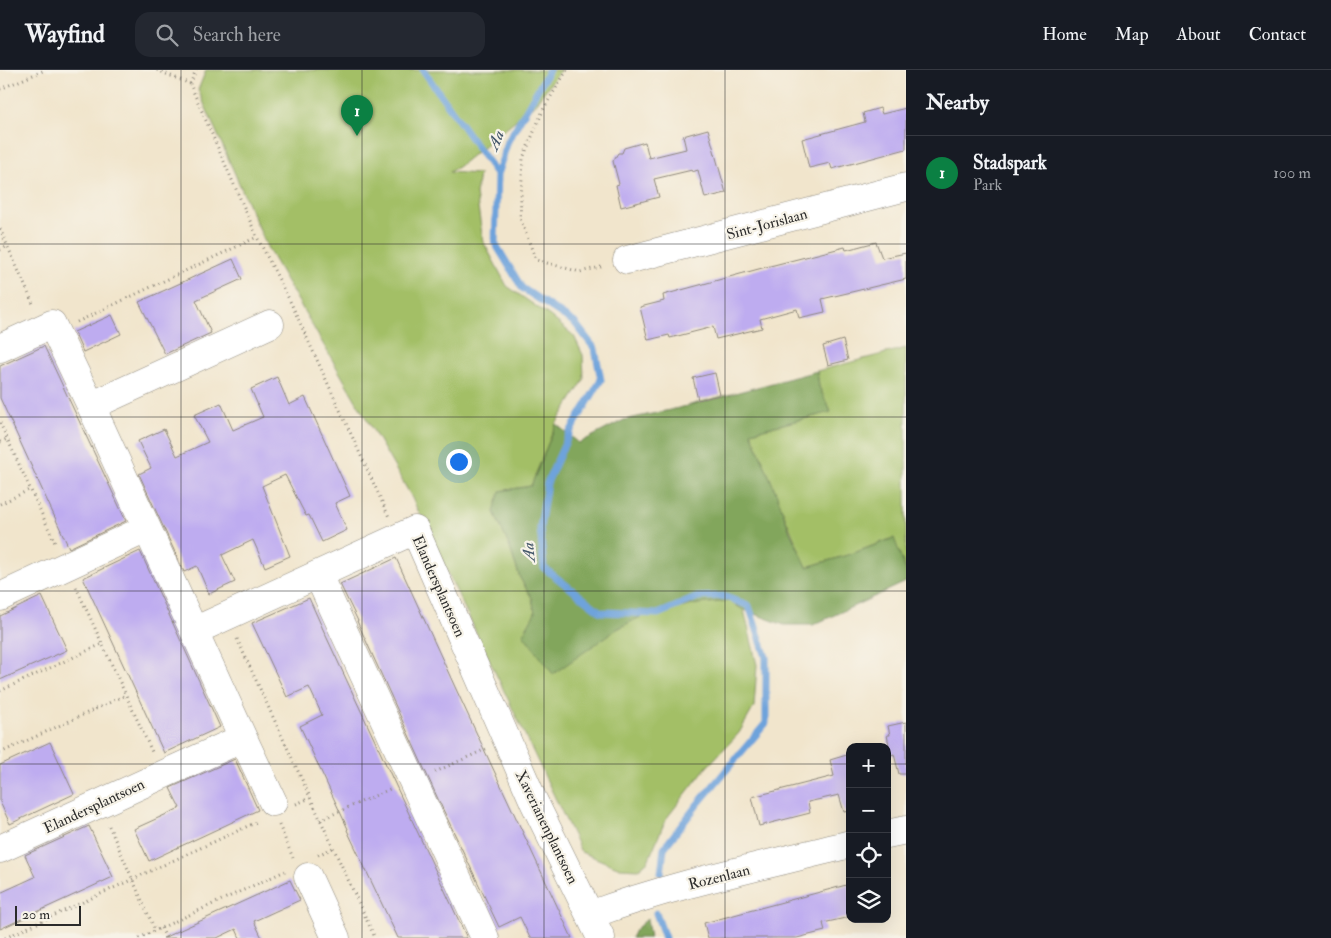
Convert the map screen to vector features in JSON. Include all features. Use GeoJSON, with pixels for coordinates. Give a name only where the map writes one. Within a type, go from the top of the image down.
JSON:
{"type":"FeatureCollection","features":[{"type":"Feature","properties":{"kind":"street","name":"Sint-Jorislaan"},"geometry":{"type":"LineString","coordinates":[[627,260],[906,187]]}},
{"type":"Feature","properties":{"kind":"street"},"geometry":{"type":"LineString","coordinates":[[91,406],[270,324]]}},
{"type":"Feature","properties":{"kind":"street"},"geometry":{"type":"LineString","coordinates":[[0,348],[50,330],[91,406],[274,808]]}},
{"type":"Feature","properties":{"kind":"street"},"geometry":{"type":"LineString","coordinates":[[0,597],[146,529]]}},
{"type":"Feature","properties":{"kind":"street","name":"Elandersplantsoen"},"geometry":{"type":"LineString","coordinates":[[194,631],[415,530],[506,739]]}},
{"type":"Feature","properties":{"kind":"street"},"geometry":{"type":"LineString","coordinates":[[318,575],[485,938]]}},
{"type":"Feature","properties":{"kind":"street","name":"Elandersplantsoen"},"geometry":{"type":"LineString","coordinates":[[0,848],[242,738]]}},
{"type":"Feature","properties":{"kind":"street","name":"Xaverianenplantsoen"},"geometry":{"type":"LineString","coordinates":[[506,739],[534,802],[596,927]]}},
{"type":"Feature","properties":{"kind":"street"},"geometry":{"type":"LineString","coordinates":[[891,833],[906,830]]}},
{"type":"Feature","properties":{"kind":"street","name":"Rozenlaan"},"geometry":{"type":"LineString","coordinates":[[596,927],[625,902],[846,845]]}},
{"type":"Feature","properties":{"kind":"street"},"geometry":{"type":"LineString","coordinates":[[302,871],[336,938]]}},
{"type":"Feature","properties":{"kind":"path"},"geometry":{"type":"LineString","coordinates":[[0,89],[45,70]]}},
{"type":"Feature","properties":{"kind":"path"},"geometry":{"type":"LineString","coordinates":[[157,70],[190,84],[258,237],[290,301],[398,537]]}},
{"type":"Feature","properties":{"kind":"path"},"geometry":{"type":"LineString","coordinates":[[190,84],[196,70]]}},
{"type":"Feature","properties":{"kind":"path"},"geometry":{"type":"LineString","coordinates":[[567,70],[544,108],[523,158],[520,218],[536,260],[580,272],[627,260]]}},
{"type":"Feature","properties":{"kind":"path"},"geometry":{"type":"LineString","coordinates":[[0,229],[50,330],[258,237]]}},
{"type":"Feature","properties":{"kind":"path"},"geometry":{"type":"LineString","coordinates":[[0,250],[8,246]]}},
{"type":"Feature","properties":{"kind":"path"},"geometry":{"type":"LineString","coordinates":[[0,423],[162,774]]}},
{"type":"Feature","properties":{"kind":"path"},"geometry":{"type":"LineString","coordinates":[[0,442],[7,439]]}},
{"type":"Feature","properties":{"kind":"path"},"geometry":{"type":"LineString","coordinates":[[0,504],[31,489]]}},
{"type":"Feature","properties":{"kind":"path"},"geometry":{"type":"LineString","coordinates":[[226,616],[375,938]]}},
{"type":"Feature","properties":{"kind":"path"},"geometry":{"type":"LineString","coordinates":[[0,691],[102,644]]}},
{"type":"Feature","properties":{"kind":"path"},"geometry":{"type":"LineString","coordinates":[[0,753],[126,695]]}},
{"type":"Feature","properties":{"kind":"path"},"geometry":{"type":"LineString","coordinates":[[320,820],[506,739]]}},
{"type":"Feature","properties":{"kind":"path"},"geometry":{"type":"LineString","coordinates":[[5,938],[133,879],[274,808],[310,798]]}},
{"type":"Feature","properties":{"kind":"path"},"geometry":{"type":"LineString","coordinates":[[99,804],[155,930]]}},
{"type":"Feature","properties":{"kind":"path"},"geometry":{"type":"LineString","coordinates":[[274,808],[302,871]]}},
{"type":"Feature","properties":{"kind":"path"},"geometry":{"type":"LineString","coordinates":[[139,938],[302,871],[333,848]]}},
{"type":"Feature","properties":{"kind":"path"},"geometry":{"type":"LineString","coordinates":[[161,928],[166,938]]}},
{"type":"Feature","properties":{"kind":"green space"},"geometry":{"type":"Polygon","coordinates":[[[206,70],[561,70],[534,105],[458,167],[449,172],[479,174],[476,194],[483,241],[507,286],[550,316],[574,336],[583,355],[584,380],[556,424],[531,486],[500,491],[510,548],[520,578],[532,598],[535,613],[617,629],[642,616],[697,604],[729,601],[744,610],[757,665],[754,707],[739,733],[705,769],[666,819],[648,861],[639,869],[620,868],[581,852],[410,494],[268,249],[198,90],[206,70]]]}},
{"type":"Feature","properties":{"kind":"green space"},"geometry":{"type":"Polygon","coordinates":[[[906,348],[906,571],[893,538],[851,554],[807,567],[751,432],[831,412],[819,387],[817,371],[906,348]]]}},
{"type":"Feature","properties":{"kind":"green space"},"geometry":{"type":"Polygon","coordinates":[[[817,371],[819,387],[831,412],[751,432],[790,532],[807,567],[851,554],[894,538],[906,571],[906,582],[813,625],[784,625],[744,610],[729,601],[697,604],[642,616],[617,629],[553,674],[523,634],[535,613],[532,598],[520,578],[510,548],[494,512],[500,491],[531,486],[556,424],[579,443],[624,420],[679,408],[817,371]]]}},
{"type":"Feature","properties":{"kind":"green space"},"geometry":{"type":"Polygon","coordinates":[[[647,919],[650,938],[631,938],[635,930],[647,919]]]}},
{"type":"Feature","properties":{"kind":"building"},"geometry":{"type":"Polygon","coordinates":[[[880,108],[882,114],[906,108],[906,149],[832,169],[830,163],[809,168],[802,139],[865,122],[863,113],[880,108]]]}},
{"type":"Feature","properties":{"kind":"building"},"geometry":{"type":"Polygon","coordinates":[[[708,129],[726,193],[705,198],[698,170],[692,172],[692,170],[654,179],[659,197],[621,207],[616,185],[619,184],[613,161],[618,153],[622,153],[624,148],[645,142],[649,158],[686,149],[683,136],[708,129]]]}},
{"type":"Feature","properties":{"kind":"building"},"geometry":{"type":"Polygon","coordinates":[[[876,242],[882,258],[906,253],[906,279],[822,299],[825,312],[799,318],[797,309],[760,319],[762,328],[716,339],[713,327],[670,338],[669,335],[648,340],[640,307],[664,301],[663,295],[845,247],[846,250],[876,242]]]}},
{"type":"Feature","properties":{"kind":"building"},"geometry":{"type":"Polygon","coordinates":[[[233,259],[242,279],[196,300],[211,333],[165,354],[139,302],[233,259]]]}},
{"type":"Feature","properties":{"kind":"building"},"geometry":{"type":"Polygon","coordinates":[[[112,315],[121,334],[83,352],[74,332],[112,315]]]}},
{"type":"Feature","properties":{"kind":"building"},"geometry":{"type":"Polygon","coordinates":[[[843,340],[848,360],[828,365],[823,346],[843,340]]]}},
{"type":"Feature","properties":{"kind":"building"},"geometry":{"type":"Polygon","coordinates":[[[44,346],[126,521],[69,548],[0,398],[0,366],[44,346]]]}},
{"type":"Feature","properties":{"kind":"building"},"geometry":{"type":"Polygon","coordinates":[[[715,373],[720,395],[698,400],[693,378],[715,373]]]}},
{"type":"Feature","properties":{"kind":"building"},"geometry":{"type":"Polygon","coordinates":[[[277,377],[289,405],[305,397],[350,496],[335,503],[347,530],[322,542],[309,515],[306,516],[285,475],[262,486],[290,556],[265,567],[253,540],[222,555],[235,582],[209,594],[197,566],[184,572],[139,474],[151,468],[138,441],[164,429],[177,456],[208,442],[194,415],[221,403],[233,430],[263,417],[251,389],[277,377]]]}},
{"type":"Feature","properties":{"kind":"building"},"geometry":{"type":"Polygon","coordinates":[[[140,551],[220,727],[164,753],[83,578],[140,551]]]}},
{"type":"Feature","properties":{"kind":"building"},"geometry":{"type":"Polygon","coordinates":[[[396,558],[572,938],[530,938],[520,917],[499,927],[438,799],[340,584],[396,558]]]}},
{"type":"Feature","properties":{"kind":"building"},"geometry":{"type":"Polygon","coordinates":[[[42,596],[67,650],[0,680],[0,616],[42,596]]]}},
{"type":"Feature","properties":{"kind":"building"},"geometry":{"type":"Polygon","coordinates":[[[309,598],[467,938],[398,938],[347,830],[300,726],[322,715],[309,687],[287,697],[252,623],[309,598]]]}},
{"type":"Feature","properties":{"kind":"building"},"geometry":{"type":"Polygon","coordinates":[[[906,722],[906,774],[899,774],[894,754],[891,755],[891,743],[889,743],[887,735],[890,735],[888,726],[906,722]]]}},
{"type":"Feature","properties":{"kind":"building"},"geometry":{"type":"Polygon","coordinates":[[[50,742],[74,794],[10,824],[0,802],[0,765],[50,742]]]}},
{"type":"Feature","properties":{"kind":"building"},"geometry":{"type":"Polygon","coordinates":[[[846,755],[846,812],[844,812],[839,795],[808,802],[810,813],[759,826],[752,797],[834,776],[830,760],[846,755]]]}},
{"type":"Feature","properties":{"kind":"building"},"geometry":{"type":"Polygon","coordinates":[[[235,759],[258,810],[149,861],[134,829],[180,808],[170,788],[235,759]]]}},
{"type":"Feature","properties":{"kind":"building"},"geometry":{"type":"Polygon","coordinates":[[[89,826],[113,877],[0,929],[0,893],[35,877],[25,855],[89,826]]]}},
{"type":"Feature","properties":{"kind":"building"},"geometry":{"type":"Polygon","coordinates":[[[290,880],[300,900],[254,921],[262,938],[240,938],[236,929],[217,938],[163,938],[290,880]]]}},
{"type":"Feature","properties":{"kind":"building"},"geometry":{"type":"Polygon","coordinates":[[[846,885],[846,918],[823,923],[825,931],[797,938],[708,938],[704,923],[846,885]]]}},
{"type":"Feature","properties":{"kind":"waterway"},"geometry":{"type":"LineString","coordinates":[[423,70],[497,175]]}},
{"type":"Feature","properties":{"kind":"waterway","name":"Aa"},"geometry":{"type":"LineString","coordinates":[[549,70],[508,141],[497,175],[495,243],[522,288],[575,323],[595,349],[601,380],[570,432],[547,483],[540,528],[544,568],[601,612],[658,614],[698,597],[723,596],[749,606],[766,657],[766,723],[697,805],[664,848],[661,873]]}},
{"type":"Feature","properties":{"kind":"waterway"},"geometry":{"type":"LineString","coordinates":[[656,913],[665,938]]}},
{"type":"Feature","properties":{"kind":"place","name":"Stadspark"},"geometry":{"type":"Point","coordinates":[357,136]}}]}
